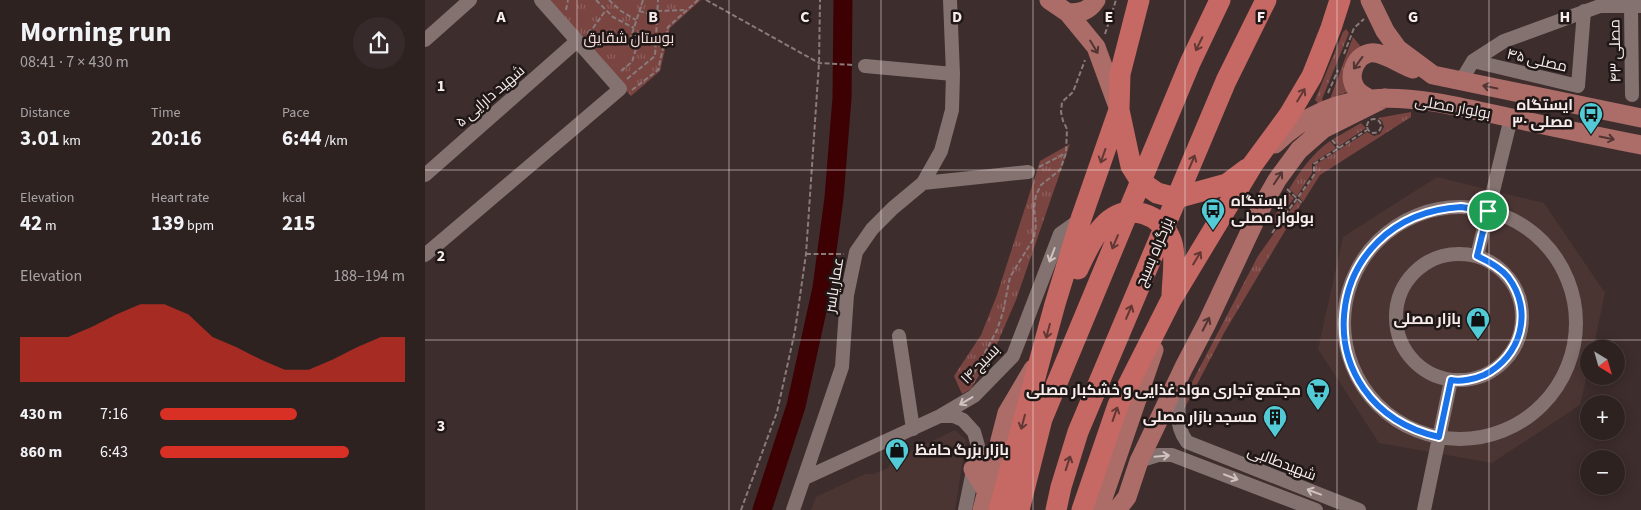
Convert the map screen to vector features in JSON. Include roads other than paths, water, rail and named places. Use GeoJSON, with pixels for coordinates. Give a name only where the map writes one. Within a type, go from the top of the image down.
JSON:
{"type":"FeatureCollection","features":[{"type":"Feature","properties":{"kind":"highway"},"geometry":{"type":"LineString","coordinates":[[1139,0],[1120,74],[1119,110],[1131,166],[1141,182],[1157,193],[1176,198],[1227,184],[1253,164]]}},
{"type":"Feature","properties":{"kind":"highway"},"geometry":{"type":"LineString","coordinates":[[1019,510],[1042,419],[1190,63],[1220,0]]}},
{"type":"Feature","properties":{"kind":"highway","name":"بزرگراه بسیج"},"geometry":{"type":"LineString","coordinates":[[1056,510],[1078,432],[1226,81],[1266,0]]}},
{"type":"Feature","properties":{"kind":"highway"},"geometry":{"type":"LineString","coordinates":[[1082,510],[1118,405],[1171,300],[1253,164],[1289,115],[1312,76],[1340,0]]}},
{"type":"Feature","properties":{"kind":"highway"},"geometry":{"type":"LineString","coordinates":[[999,510],[1055,304],[1081,219],[1119,110]]}},
{"type":"Feature","properties":{"kind":"highway"},"geometry":{"type":"LineString","coordinates":[[1055,304],[1068,292],[1091,240],[1106,222],[1116,216],[1127,213],[1139,213],[1150,216],[1167,231],[1172,242],[1173,253],[1171,300]]}},
{"type":"Feature","properties":{"kind":"main road"},"geometry":{"type":"LineString","coordinates":[[1049,0],[1068,14],[1096,48],[1119,110]]}},
{"type":"Feature","properties":{"kind":"main road"},"geometry":{"type":"LineString","coordinates":[[1068,14],[1081,13],[1091,7],[1096,0]]}},
{"type":"Feature","properties":{"kind":"main road","name":"بولوار مصلی"},"geometry":{"type":"LineString","coordinates":[[1370,0],[1385,31],[1398,49],[1433,75],[1641,118]]}},
{"type":"Feature","properties":{"kind":"main road"},"geometry":{"type":"LineString","coordinates":[[1378,98],[1361,95],[1355,87],[1352,75],[1354,65],[1369,53],[1379,54],[1405,66],[1433,75]]}},
{"type":"Feature","properties":{"kind":"main road"},"geometry":{"type":"LineString","coordinates":[[1122,506],[1139,461],[1207,323],[1259,210],[1277,180],[1299,150],[1323,130],[1378,98]]}},
{"type":"Feature","properties":{"kind":"main road","name":"بولوار مصلی"},"geometry":{"type":"LineString","coordinates":[[1253,164],[1286,133],[1302,121],[1330,107],[1378,98],[1425,100],[1641,145]]}},
{"type":"Feature","properties":{"kind":"main road"},"geometry":{"type":"LineString","coordinates":[[1099,510],[1171,300]]}},
{"type":"Feature","properties":{"kind":"main road"},"geometry":{"type":"LineString","coordinates":[[985,501],[1007,413],[1041,358]]}},
{"type":"Feature","properties":{"kind":"main road"},"geometry":{"type":"LineString","coordinates":[[985,501],[973,470],[996,454]]}},
{"type":"Feature","properties":{"kind":"street"},"geometry":{"type":"LineString","coordinates":[[425,40],[470,0]]}},
{"type":"Feature","properties":{"kind":"street"},"geometry":{"type":"LineString","coordinates":[[425,256],[620,89],[617,83],[541,0]]}},
{"type":"Feature","properties":{"kind":"street","name":"عمار یاسر"},"geometry":{"type":"LineString","coordinates":[[793,510],[842,367],[847,295],[856,252],[872,229],[893,208],[923,183],[941,150],[952,110],[953,74],[950,0]]}},
{"type":"Feature","properties":{"kind":"street"},"geometry":{"type":"LineString","coordinates":[[1461,81],[1473,61],[1505,41],[1600,6],[1636,6]]}},
{"type":"Feature","properties":{"kind":"street","name":"مصلی ۴۳"},"geometry":{"type":"LineString","coordinates":[[1632,96],[1636,6]]}},
{"type":"Feature","properties":{"kind":"street","name":"مصلی ۴۵"},"geometry":{"type":"LineString","coordinates":[[1473,61],[1578,86],[1585,12]]}},
{"type":"Feature","properties":{"kind":"street","name":"شهید دارایی ۵"},"geometry":{"type":"LineString","coordinates":[[425,175],[577,41]]}},
{"type":"Feature","properties":{"kind":"street"},"geometry":{"type":"LineString","coordinates":[[865,66],[953,74]]}},
{"type":"Feature","properties":{"kind":"street"},"geometry":{"type":"LineString","coordinates":[[1477,256],[1511,118]]}},
{"type":"Feature","properties":{"kind":"street"},"geometry":{"type":"LineString","coordinates":[[923,183],[1028,172]]}},
{"type":"Feature","properties":{"kind":"street"},"geometry":{"type":"LineString","coordinates":[[1446,208],[1469,208],[1488,211],[1507,217],[1522,225],[1540,239],[1564,271],[1574,301],[1576,316],[1573,348],[1569,363],[1553,391],[1519,423],[1504,430],[1474,438],[1439,437],[1412,429],[1398,422],[1385,412],[1364,389],[1353,368],[1346,345],[1344,314],[1347,298],[1357,269],[1366,255],[1388,232],[1401,223],[1430,211],[1446,208]]}},
{"type":"Feature","properties":{"kind":"street","name":"بسیج ۱۴"},"geometry":{"type":"LineString","coordinates":[[805,478],[940,416],[974,396],[1013,356],[1060,234],[1081,219]]}},
{"type":"Feature","properties":{"kind":"street"},"geometry":{"type":"LineString","coordinates":[[1452,254],[1477,256],[1492,263],[1508,276],[1518,294],[1523,315],[1520,335],[1510,354],[1495,369],[1476,379],[1451,380],[1434,376],[1416,365],[1403,349],[1396,329],[1395,308],[1402,287],[1415,271],[1432,259],[1452,254]]}},
{"type":"Feature","properties":{"kind":"street"},"geometry":{"type":"LineString","coordinates":[[899,336],[913,429]]}},
{"type":"Feature","properties":{"kind":"street"},"geometry":{"type":"LineString","coordinates":[[1184,367],[1177,402],[1178,424],[1181,434],[1193,446]]}},
{"type":"Feature","properties":{"kind":"street"},"geometry":{"type":"LineString","coordinates":[[1424,510],[1451,380]]}},
{"type":"Feature","properties":{"kind":"street"},"geometry":{"type":"LineString","coordinates":[[940,416],[954,416],[963,420],[974,432],[978,446],[965,510]]}},
{"type":"Feature","properties":{"kind":"street"},"geometry":{"type":"LineString","coordinates":[[1185,459],[1183,454],[1185,447],[1188,445],[1193,446]]}},
{"type":"Feature","properties":{"kind":"street","name":"شهیدطالبی"},"geometry":{"type":"LineString","coordinates":[[1193,446],[1359,510]]}},
{"type":"Feature","properties":{"kind":"street","name":"شهیدطالبی"},"geometry":{"type":"LineString","coordinates":[[1139,461],[1158,455],[1172,455],[1308,508]]}},
{"type":"Feature","properties":{"kind":"waterway"},"geometry":{"type":"LineString","coordinates":[[762,510],[796,406],[822,288],[834,198],[842,98],[843,0]]}},
{"type":"Feature","properties":{"kind":"place","name":"ایستگاه مصلی ۳۰"},"geometry":{"type":"Point","coordinates":[1591,135]}},
{"type":"Feature","properties":{"kind":"place","name":"ایستگاه بولوار مصلی"},"geometry":{"type":"Point","coordinates":[1213,231]}},
{"type":"Feature","properties":{"kind":"place","name":"بازار مصلى"},"geometry":{"type":"Point","coordinates":[1478,340]}},
{"type":"Feature","properties":{"kind":"place","name":"مجتمع تجاری مواد غذایی و خشکبار مصلی"},"geometry":{"type":"Point","coordinates":[1318,411]}},
{"type":"Feature","properties":{"kind":"place","name":"مسجد بازار مصلی"},"geometry":{"type":"Point","coordinates":[1275,438]}},
{"type":"Feature","properties":{"kind":"place","name":"بازار بزرگ حافظ"},"geometry":{"type":"Point","coordinates":[897,471]}},
{"type":"Feature","properties":{"kind":"park label","name":"بوستان شقایق"},"geometry":{"type":"Point","coordinates":[629,38]}}]}
